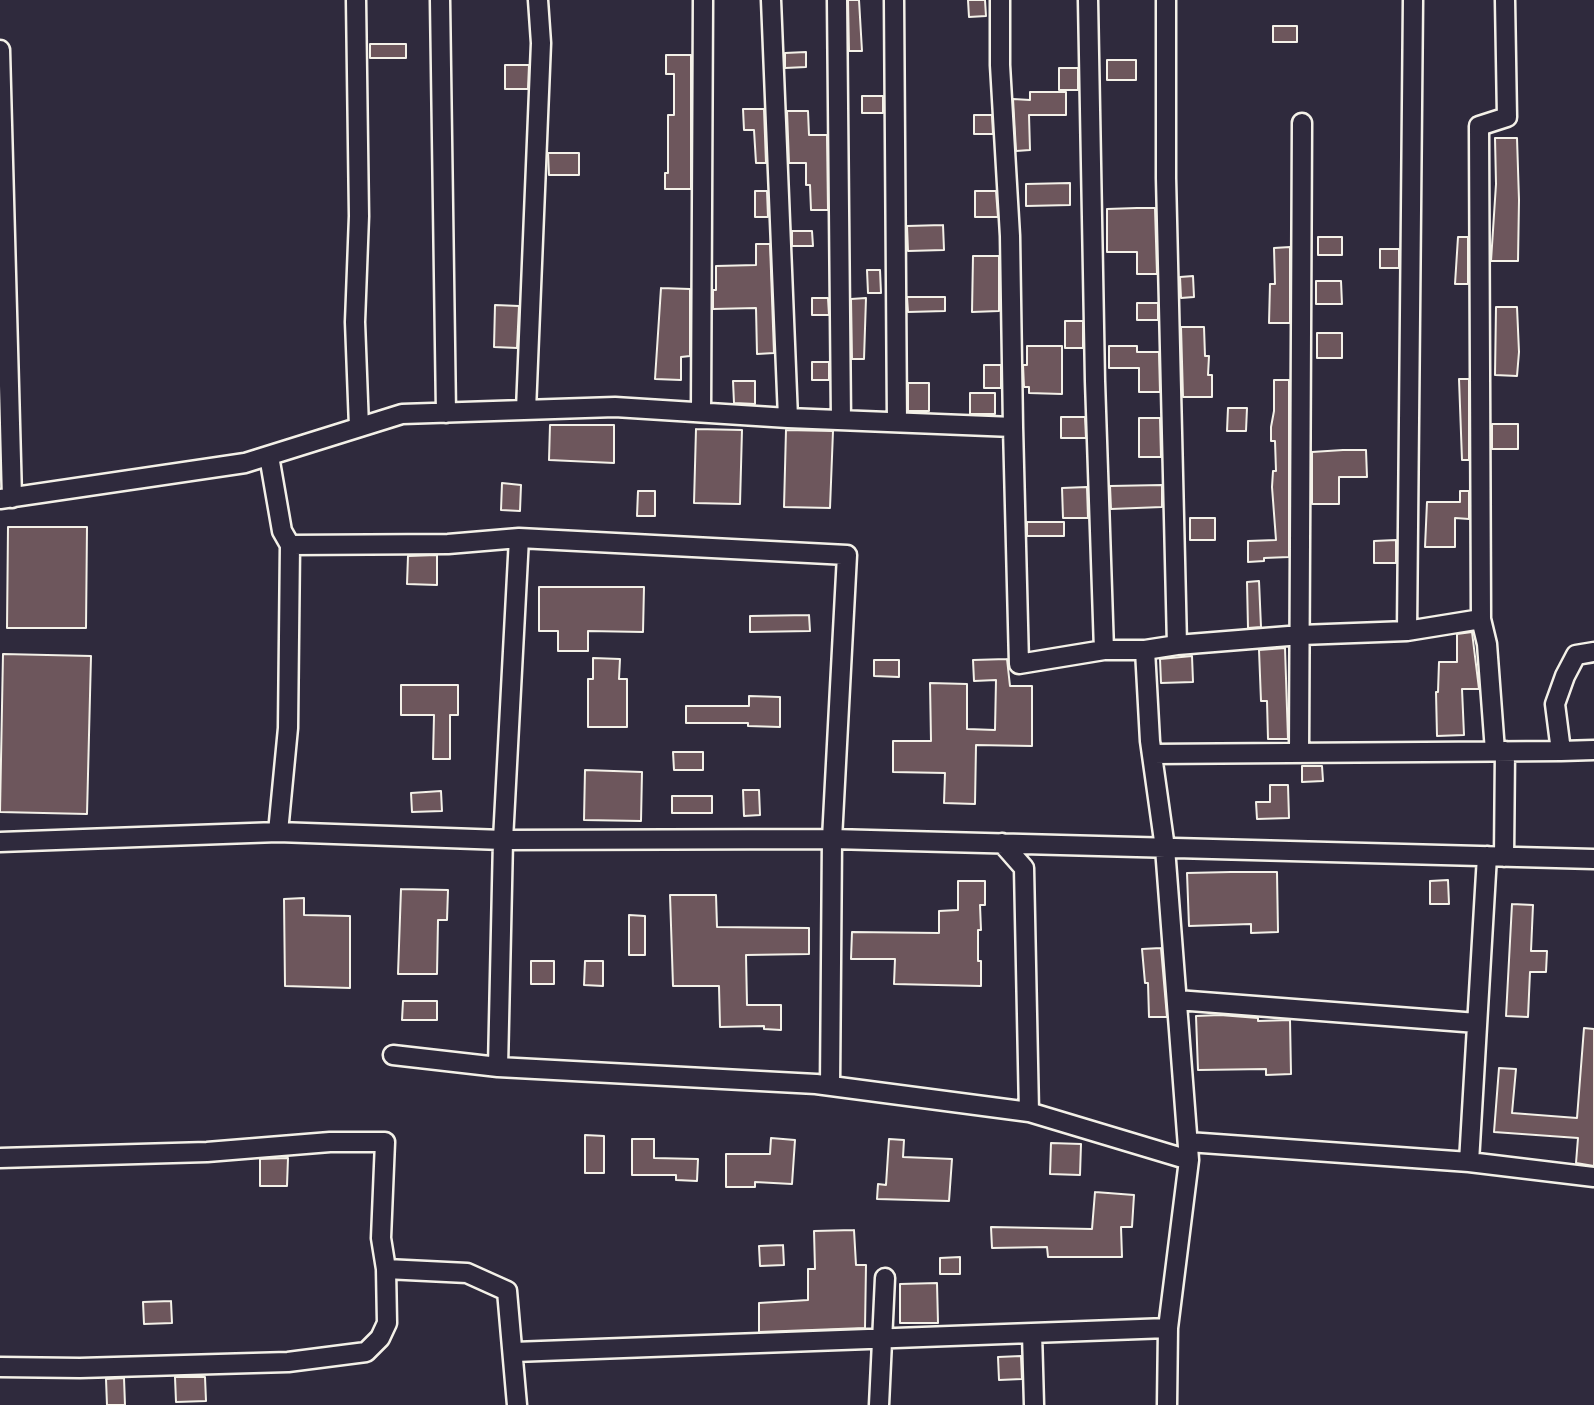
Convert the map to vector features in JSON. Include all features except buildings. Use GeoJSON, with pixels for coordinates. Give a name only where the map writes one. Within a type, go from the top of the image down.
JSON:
{"type":"FeatureCollection","features":[{"type":"Feature","properties":{"kind":"street"},"geometry":{"type":"LineString","coordinates":[[356,0],[359,216],[355,322],[359,428]]}},
{"type":"Feature","properties":{"kind":"street"},"geometry":{"type":"LineString","coordinates":[[440,0],[446,413]]}},
{"type":"Feature","properties":{"kind":"street"},"geometry":{"type":"LineString","coordinates":[[526,410],[540,57],[538,0]]}},
{"type":"Feature","properties":{"kind":"street"},"geometry":{"type":"LineString","coordinates":[[701,412],[703,0]]}},
{"type":"Feature","properties":{"kind":"street"},"geometry":{"type":"LineString","coordinates":[[771,0],[788,418]]}},
{"type":"Feature","properties":{"kind":"street"},"geometry":{"type":"LineString","coordinates":[[837,0],[841,420]]}},
{"type":"Feature","properties":{"kind":"street"},"geometry":{"type":"LineString","coordinates":[[894,0],[897,422]]}},
{"type":"Feature","properties":{"kind":"street"},"geometry":{"type":"LineString","coordinates":[[1000,0],[1000,65],[1010,236],[1020,664],[1104,650],[1145,650],[1301,635],[1407,631],[1481,619]]}},
{"type":"Feature","properties":{"kind":"street"},"geometry":{"type":"LineString","coordinates":[[1088,0],[1104,650]]}},
{"type":"Feature","properties":{"kind":"street"},"geometry":{"type":"LineString","coordinates":[[1166,0],[1166,178],[1177,645]]}},
{"type":"Feature","properties":{"kind":"street"},"geometry":{"type":"LineString","coordinates":[[1407,631],[1413,0]]}},
{"type":"Feature","properties":{"kind":"street"},"geometry":{"type":"LineString","coordinates":[[1469,1162],[1477,1023],[1496,857],[1500,751],[1487,644],[1481,619],[1479,126],[1507,117],[1505,0]]}},
{"type":"Feature","properties":{"kind":"street"},"geometry":{"type":"LineString","coordinates":[[0,50],[6,499],[245,463],[402,414],[615,407],[788,418],[1013,427]]}},
{"type":"Feature","properties":{"kind":"street"},"geometry":{"type":"LineString","coordinates":[[1299,752],[1303,122]]}},
{"type":"Feature","properties":{"kind":"street"},"geometry":{"type":"LineString","coordinates":[[269,456],[282,531],[289,545],[288,727],[278,832]]}},
{"type":"Feature","properties":{"kind":"street"},"geometry":{"type":"LineString","coordinates":[[289,545],[448,544],[519,538],[847,555],[832,839],[830,1086]]}},
{"type":"Feature","properties":{"kind":"street"},"geometry":{"type":"LineString","coordinates":[[498,1066],[503,840],[519,538]]}},
{"type":"Feature","properties":{"kind":"street"},"geometry":{"type":"LineString","coordinates":[[1145,650],[1152,754],[1165,848],[1189,1151],[1168,1328],[1167,1405]]}},
{"type":"Feature","properties":{"kind":"street"},"geometry":{"type":"LineString","coordinates":[[1562,751],[1555,704],[1576,655],[1594,652]]}},
{"type":"Feature","properties":{"kind":"street"},"geometry":{"type":"LineString","coordinates":[[1152,754],[1594,750]]}},
{"type":"Feature","properties":{"kind":"street"},"geometry":{"type":"LineString","coordinates":[[0,842],[278,832],[503,840],[832,839],[1594,859]]}},
{"type":"Feature","properties":{"kind":"street"},"geometry":{"type":"LineString","coordinates":[[1002,844],[1024,869],[1029,1112]]}},
{"type":"Feature","properties":{"kind":"street"},"geometry":{"type":"LineString","coordinates":[[1177,1000],[1477,1023]]}},
{"type":"Feature","properties":{"kind":"street"},"geometry":{"type":"LineString","coordinates":[[393,1055],[498,1066],[830,1086],[1029,1112],[1189,1151],[1469,1162],[1594,1177]]}},
{"type":"Feature","properties":{"kind":"street"},"geometry":{"type":"LineString","coordinates":[[0,1158],[207,1152],[330,1142],[385,1142],[381,1238],[386,1269],[387,1322],[380,1338],[366,1352],[288,1362],[80,1368],[0,1367]]}},
{"type":"Feature","properties":{"kind":"street"},"geometry":{"type":"LineString","coordinates":[[386,1269],[467,1273],[507,1291],[517,1405]]}},
{"type":"Feature","properties":{"kind":"street"},"geometry":{"type":"LineString","coordinates":[[879,1405],[885,1278]]}},
{"type":"Feature","properties":{"kind":"street"},"geometry":{"type":"LineString","coordinates":[[514,1352],[1168,1328]]}},
{"type":"Feature","properties":{"kind":"street"},"geometry":{"type":"LineString","coordinates":[[1032,1333],[1034,1405]]}}]}
